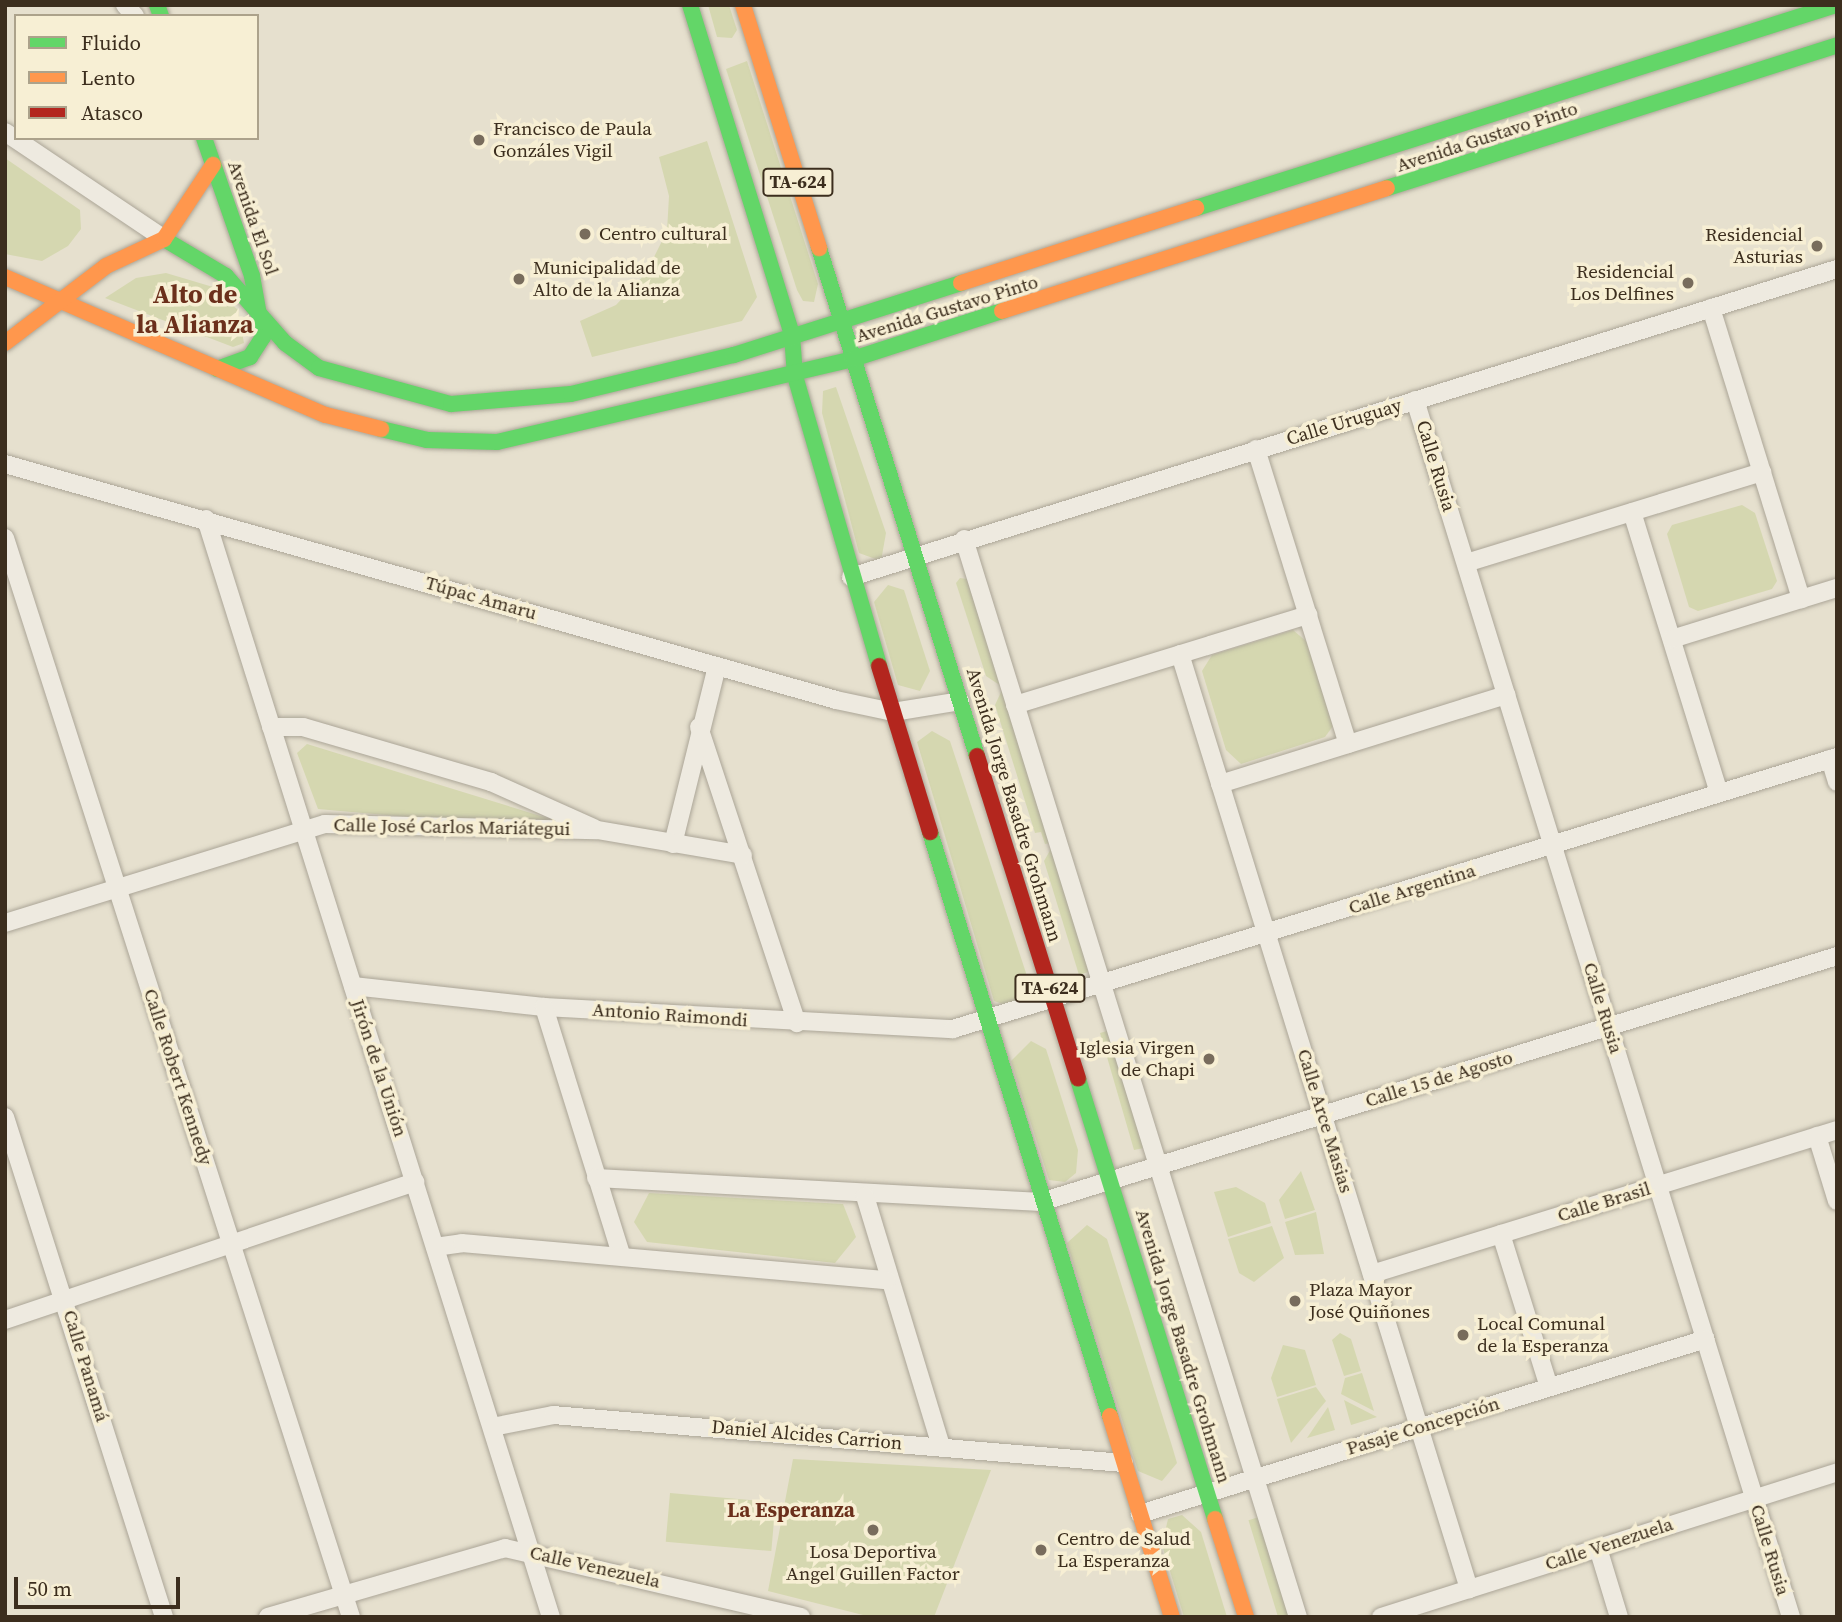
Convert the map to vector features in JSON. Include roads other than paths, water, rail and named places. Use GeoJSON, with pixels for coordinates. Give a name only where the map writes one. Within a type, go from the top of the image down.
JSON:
{"type":"FeatureCollection","features":[{"type":"Feature","properties":{"kind":"main road","name":"TA-624"},"geometry":{"type":"LineString","coordinates":[[690,5],[792,335],[795,376],[851,577],[1041,1202],[1172,1617]]}},
{"type":"Feature","properties":{"kind":"main road","name":"Avenida Jorge Basadre Grohmann"},"geometry":{"type":"LineString","coordinates":[[743,5],[1246,1617]]}},
{"type":"Feature","properties":{"kind":"main road","name":"Avenida Gustavo Pinto"},"geometry":{"type":"LineString","coordinates":[[164,239],[226,276],[285,343],[319,368],[450,404],[621,384],[792,335],[1834,10]]}},
{"type":"Feature","properties":{"kind":"main road"},"geometry":{"type":"LineString","coordinates":[[705,55],[754,41]]}},
{"type":"Feature","properties":{"kind":"main road","name":"Avenida Gustavo Pinto"},"geometry":{"type":"LineString","coordinates":[[5,276],[326,415],[427,440],[497,442],[795,376],[853,359],[1837,45]]}},
{"type":"Feature","properties":{"kind":"main road","name":"Avenida El Sol"},"geometry":{"type":"LineString","coordinates":[[205,140],[260,312]]}},
{"type":"Feature","properties":{"kind":"main road"},"geometry":{"type":"LineString","coordinates":[[5,344],[28,320],[65,302],[106,266],[164,239],[213,165]]}},
{"type":"Feature","properties":{"kind":"main road"},"geometry":{"type":"LineString","coordinates":[[217,369],[259,348],[260,312]]}},
{"type":"Feature","properties":{"kind":"street"},"geometry":{"type":"LineString","coordinates":[[17,140],[164,239]]}},
{"type":"Feature","properties":{"kind":"street","name":"Calle Uruguay"},"geometry":{"type":"LineString","coordinates":[[851,577],[916,558],[964,539],[1837,269]]}},
{"type":"Feature","properties":{"kind":"street"},"geometry":{"type":"LineString","coordinates":[[1711,308],[1801,599]]}},
{"type":"Feature","properties":{"kind":"street","name":"Calle Rusia"},"geometry":{"type":"LineString","coordinates":[[1415,400],[1791,1617]]}},
{"type":"Feature","properties":{"kind":"street"},"geometry":{"type":"LineString","coordinates":[[1256,449],[1348,744]]}},
{"type":"Feature","properties":{"kind":"street","name":"Túpac Amaru"},"geometry":{"type":"LineString","coordinates":[[5,464],[717,666],[893,712],[960,701]]}},
{"type":"Feature","properties":{"kind":"street"},"geometry":{"type":"LineString","coordinates":[[1466,563],[1762,472]]}},
{"type":"Feature","properties":{"kind":"street"},"geometry":{"type":"LineString","coordinates":[[1632,512],[1719,793]]}},
{"type":"Feature","properties":{"kind":"street","name":"Jirón de la Unión"},"geometry":{"type":"LineString","coordinates":[[206,519],[551,1617]]}},
{"type":"Feature","properties":{"kind":"street","name":"Calle Robert Kennedy"},"geometry":{"type":"LineString","coordinates":[[5,538],[351,1617]]}},
{"type":"Feature","properties":{"kind":"street"},"geometry":{"type":"LineString","coordinates":[[964,539],[1298,1617]]}},
{"type":"Feature","properties":{"kind":"street"},"geometry":{"type":"LineString","coordinates":[[1672,639],[1837,588]]}},
{"type":"Feature","properties":{"kind":"street"},"geometry":{"type":"LineString","coordinates":[[1016,705],[1308,615]]}},
{"type":"Feature","properties":{"kind":"street","name":"Calle Arce Masias"},"geometry":{"type":"LineString","coordinates":[[1180,654],[1469,1589]]}},
{"type":"Feature","properties":{"kind":"street"},"geometry":{"type":"LineString","coordinates":[[673,844],[699,727],[717,666]]}},
{"type":"Feature","properties":{"kind":"street"},"geometry":{"type":"LineString","coordinates":[[1220,783],[1506,695]]}},
{"type":"Feature","properties":{"kind":"street"},"geometry":{"type":"LineString","coordinates":[[271,727],[303,727],[491,782],[597,830]]}},
{"type":"Feature","properties":{"kind":"street"},"geometry":{"type":"LineString","coordinates":[[699,727],[744,855],[797,1023]]}},
{"type":"Feature","properties":{"kind":"street"},"geometry":{"type":"LineString","coordinates":[[1833,758],[1837,782]]}},
{"type":"Feature","properties":{"kind":"street","name":"Calle Argentina"},"geometry":{"type":"LineString","coordinates":[[987,1020],[1833,758]]}},
{"type":"Feature","properties":{"kind":"street","name":"Calle José Carlos Mariátegui"},"geometry":{"type":"LineString","coordinates":[[5,923],[119,891],[326,824],[597,830],[744,855]]}},
{"type":"Feature","properties":{"kind":"street","name":"Calle 15 de Agosto"},"geometry":{"type":"LineString","coordinates":[[596,1178],[865,1196],[1041,1202],[1837,956]]}},
{"type":"Feature","properties":{"kind":"street","name":"Antonio Raimondi"},"geometry":{"type":"LineString","coordinates":[[353,986],[544,1007],[797,1023],[953,1029],[987,1020]]}},
{"type":"Feature","properties":{"kind":"street"},"geometry":{"type":"LineString","coordinates":[[544,1007],[621,1254]]}},
{"type":"Feature","properties":{"kind":"street","name":"Calle Panamá"},"geometry":{"type":"LineString","coordinates":[[5,1117],[66,1301],[164,1617]]}},
{"type":"Feature","properties":{"kind":"street","name":"Calle Brasil"},"geometry":{"type":"LineString","coordinates":[[1372,1274],[1837,1130]]}},
{"type":"Feature","properties":{"kind":"street"},"geometry":{"type":"LineString","coordinates":[[1817,1136],[1837,1201]]}},
{"type":"Feature","properties":{"kind":"street"},"geometry":{"type":"LineString","coordinates":[[5,1320],[66,1301],[231,1241],[415,1182]]}},
{"type":"Feature","properties":{"kind":"street"},"geometry":{"type":"LineString","coordinates":[[865,1196],[886,1279],[942,1446]]}},
{"type":"Feature","properties":{"kind":"street"},"geometry":{"type":"LineString","coordinates":[[1501,1234],[1549,1387]]}},
{"type":"Feature","properties":{"kind":"street"},"geometry":{"type":"LineString","coordinates":[[435,1247],[462,1243],[621,1254],[886,1279]]}},
{"type":"Feature","properties":{"kind":"street","name":"Pasaje Concepción"},"geometry":{"type":"LineString","coordinates":[[1140,1514],[1706,1339]]}},
{"type":"Feature","properties":{"kind":"street","name":"Daniel Alcides Carrion"},"geometry":{"type":"LineString","coordinates":[[492,1427],[553,1415],[1124,1463]]}},
{"type":"Feature","properties":{"kind":"street","name":"Calle Venezuela"},"geometry":{"type":"LineString","coordinates":[[1381,1617],[1837,1472]]}},
{"type":"Feature","properties":{"kind":"street","name":"Calle Venezuela"},"geometry":{"type":"LineString","coordinates":[[268,1617],[505,1548],[531,1552],[767,1613],[801,1617]]}},
{"type":"Feature","properties":{"kind":"street"},"geometry":{"type":"LineString","coordinates":[[1598,1548],[1619,1617]]}},
{"type":"Feature","properties":{"kind":"place","name":"Francisco de Paula Gonzáles Vigil"},"geometry":{"type":"Point","coordinates":[479,140]}},
{"type":"Feature","properties":{"kind":"place","name":"Centro cultural"},"geometry":{"type":"Point","coordinates":[585,234]}},
{"type":"Feature","properties":{"kind":"place","name":"Residencial Asturias"},"geometry":{"type":"Point","coordinates":[1817,246]}},
{"type":"Feature","properties":{"kind":"place","name":"Municipalidad de Alto de la Alianza"},"geometry":{"type":"Point","coordinates":[519,279]}},
{"type":"Feature","properties":{"kind":"place","name":"Residencial Los Delfines"},"geometry":{"type":"Point","coordinates":[1688,283]}},
{"type":"Feature","properties":{"kind":"place","name":"Iglesia Virgen de Chapi"},"geometry":{"type":"Point","coordinates":[1209,1059]}},
{"type":"Feature","properties":{"kind":"place","name":"Plaza Mayor José Quiñones"},"geometry":{"type":"Point","coordinates":[1295,1301]}},
{"type":"Feature","properties":{"kind":"place","name":"Local Comunal de la Esperanza"},"geometry":{"type":"Point","coordinates":[1463,1335]}},
{"type":"Feature","properties":{"kind":"place","name":"Losa Deportiva Angel Guillen Factor"},"geometry":{"type":"Point","coordinates":[873,1530]}},
{"type":"Feature","properties":{"kind":"place","name":"Centro de Salud La Esperanza"},"geometry":{"type":"Point","coordinates":[1041,1550]}},
{"type":"Feature","properties":{"kind":"district","name":"Alto de la Alianza"},"geometry":{"type":"Point","coordinates":[195,310]}},
{"type":"Feature","properties":{"kind":"district","name":"La Esperanza"},"geometry":{"type":"Point","coordinates":[791,1510]}}]}
